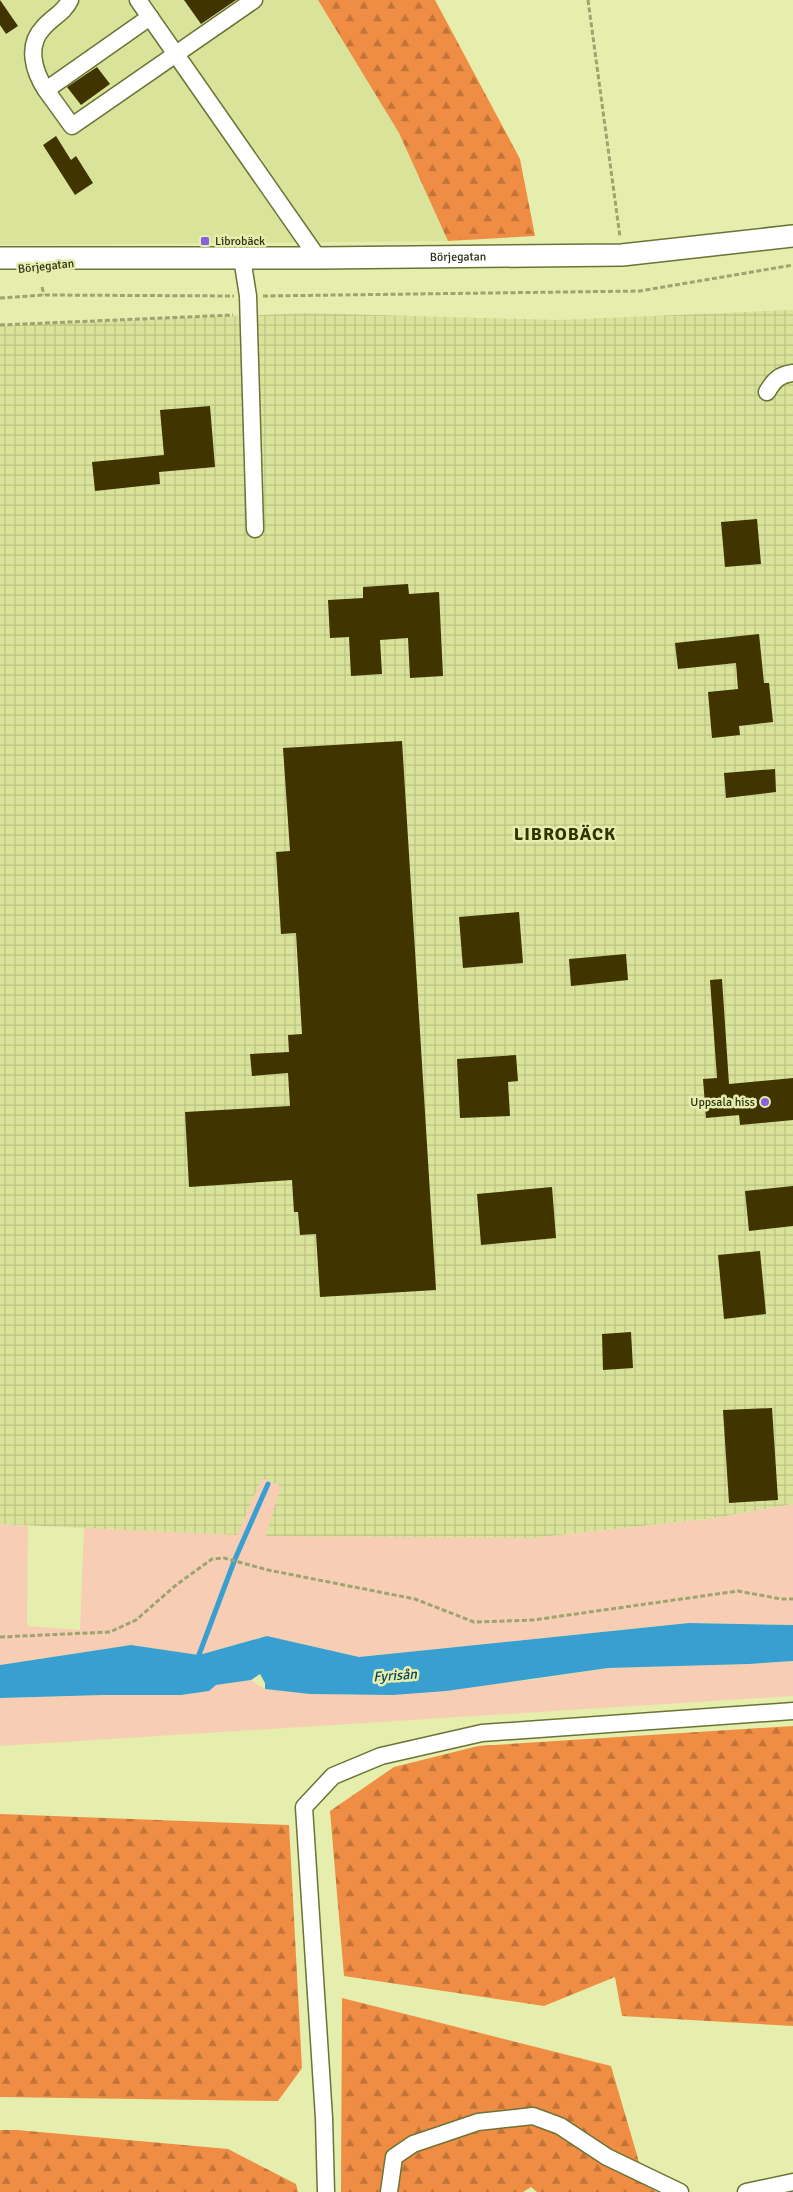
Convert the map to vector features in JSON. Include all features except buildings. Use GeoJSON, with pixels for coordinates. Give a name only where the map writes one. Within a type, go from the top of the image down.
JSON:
{"type":"FeatureCollection","features":[{"type":"Feature","properties":{"kind":"main road","name":"Börjegatan"},"geometry":{"type":"LineString","coordinates":[[0,258],[318,258],[622,255],[793,236]]}},
{"type":"Feature","properties":{"kind":"main road","name":"Börjegatan"},"geometry":{"type":"LineString","coordinates":[[0,272],[121,258]]}},
{"type":"Feature","properties":{"kind":"lane"},"geometry":{"type":"LineString","coordinates":[[70,0],[66,8],[43,27],[34,46],[33,57],[34,67],[46,90],[72,126],[254,0]]}},
{"type":"Feature","properties":{"kind":"lane"},"geometry":{"type":"LineString","coordinates":[[138,0],[318,258]]}},
{"type":"Feature","properties":{"kind":"lane"},"geometry":{"type":"LineString","coordinates":[[46,90],[150,17]]}},
{"type":"Feature","properties":{"kind":"lane"},"geometry":{"type":"LineString","coordinates":[[242,258],[248,296],[255,528]]}},
{"type":"Feature","properties":{"kind":"lane"},"geometry":{"type":"LineString","coordinates":[[767,392],[773,381],[783,374],[793,373]]}},
{"type":"Feature","properties":{"kind":"lane"},"geometry":{"type":"LineString","coordinates":[[326,2192],[324,2118],[304,1806],[327,1782],[333,1776],[381,1756],[482,1733],[793,1711]]}},
{"type":"Feature","properties":{"kind":"lane"},"geometry":{"type":"LineString","coordinates":[[389,2192],[394,2157],[413,2144],[478,2122],[533,2116],[560,2126],[607,2157],[680,2192]]}},
{"type":"Feature","properties":{"kind":"lane"},"geometry":{"type":"LineString","coordinates":[[746,2192],[793,2182]]}},
{"type":"Feature","properties":{"kind":"path"},"geometry":{"type":"LineString","coordinates":[[588,0],[622,255]]}},
{"type":"Feature","properties":{"kind":"path"},"geometry":{"type":"LineString","coordinates":[[0,298],[44,295],[248,296],[640,291],[793,265]]}},
{"type":"Feature","properties":{"kind":"path"},"geometry":{"type":"LineString","coordinates":[[42,287],[44,295]]}},
{"type":"Feature","properties":{"kind":"path"},"geometry":{"type":"LineString","coordinates":[[0,325],[248,314]]}},
{"type":"Feature","properties":{"kind":"path"},"geometry":{"type":"LineString","coordinates":[[0,1637],[110,1632],[136,1620],[176,1584],[212,1559],[224,1558],[268,1570],[414,1599],[474,1622],[533,1620],[738,1592],[781,1599],[793,1599]]}},
{"type":"Feature","properties":{"kind":"shaded area"},"geometry":{"type":"Polygon","coordinates":[[[0,0],[318,0],[399,133],[448,241],[0,245],[0,0]]]}},
{"type":"Feature","properties":{"kind":"shaded area","name":"Librobäck"},"geometry":{"type":"Polygon","coordinates":[[[793,310],[793,1504],[715,1518],[533,1538],[251,1536],[0,1524],[0,326],[306,313],[558,320],[793,310]]]}},
{"type":"Feature","properties":{"kind":"shaded area"},"geometry":{"type":"Polygon","coordinates":[[[262,1478],[281,1486],[266,1536],[533,1538],[715,1518],[793,1504],[793,1625],[689,1623],[359,1657],[267,1636],[199,1655],[131,1645],[0,1665],[0,1524],[28,1526],[27,1626],[80,1630],[84,1528],[237,1535],[262,1478]]]}},
{"type":"Feature","properties":{"kind":"shaded area"},"geometry":{"type":"Polygon","coordinates":[[[793,1661],[793,1696],[0,1746],[0,1698],[181,1695],[209,1691],[216,1685],[251,1680],[265,1689],[350,1695],[530,1680],[608,1668],[793,1661]]]}},
{"type":"Feature","properties":{"kind":"green space"},"geometry":{"type":"Polygon","coordinates":[[[318,0],[435,0],[520,159],[535,236],[448,241],[399,133],[318,0]]]}},
{"type":"Feature","properties":{"kind":"green space"},"geometry":{"type":"Polygon","coordinates":[[[793,1726],[793,2026],[622,2016],[615,1977],[544,2006],[344,1976],[330,1811],[394,1767],[478,1746],[793,1726]]]}},
{"type":"Feature","properties":{"kind":"green space"},"geometry":{"type":"Polygon","coordinates":[[[0,1814],[289,1825],[302,2068],[278,2101],[0,2097],[0,1814]]]}},
{"type":"Feature","properties":{"kind":"green space"},"geometry":{"type":"Polygon","coordinates":[[[342,1998],[611,2066],[646,2186],[657,2192],[537,2192],[531,2187],[523,2192],[341,2192],[342,1998]]]}},
{"type":"Feature","properties":{"kind":"green space"},"geometry":{"type":"Polygon","coordinates":[[[0,2130],[228,2149],[296,2184],[298,2192],[0,2192],[0,2130]]]}},
{"type":"Feature","properties":{"kind":"water","name":"Fyrisån"},"geometry":{"type":"Polygon","coordinates":[[[689,1623],[793,1625],[793,1661],[608,1668],[446,1691],[393,1695],[310,1694],[265,1689],[265,1683],[260,1674],[251,1680],[216,1685],[209,1691],[181,1695],[0,1698],[0,1665],[131,1645],[199,1655],[267,1636],[359,1657],[689,1623]]]}},
{"type":"Feature","properties":{"kind":"waterway"},"geometry":{"type":"LineString","coordinates":[[197,1660],[235,1559],[268,1484]]}},
{"type":"Feature","properties":{"kind":"place","name":"Librobäck"},"geometry":{"type":"Point","coordinates":[205,241]}},
{"type":"Feature","properties":{"kind":"place","name":"Uppsala hiss"},"geometry":{"type":"Point","coordinates":[765,1102]}},
{"type":"Feature","properties":{"kind":"district","name":"LIBROBÄCK"},"geometry":{"type":"Point","coordinates":[565,834]}}]}
